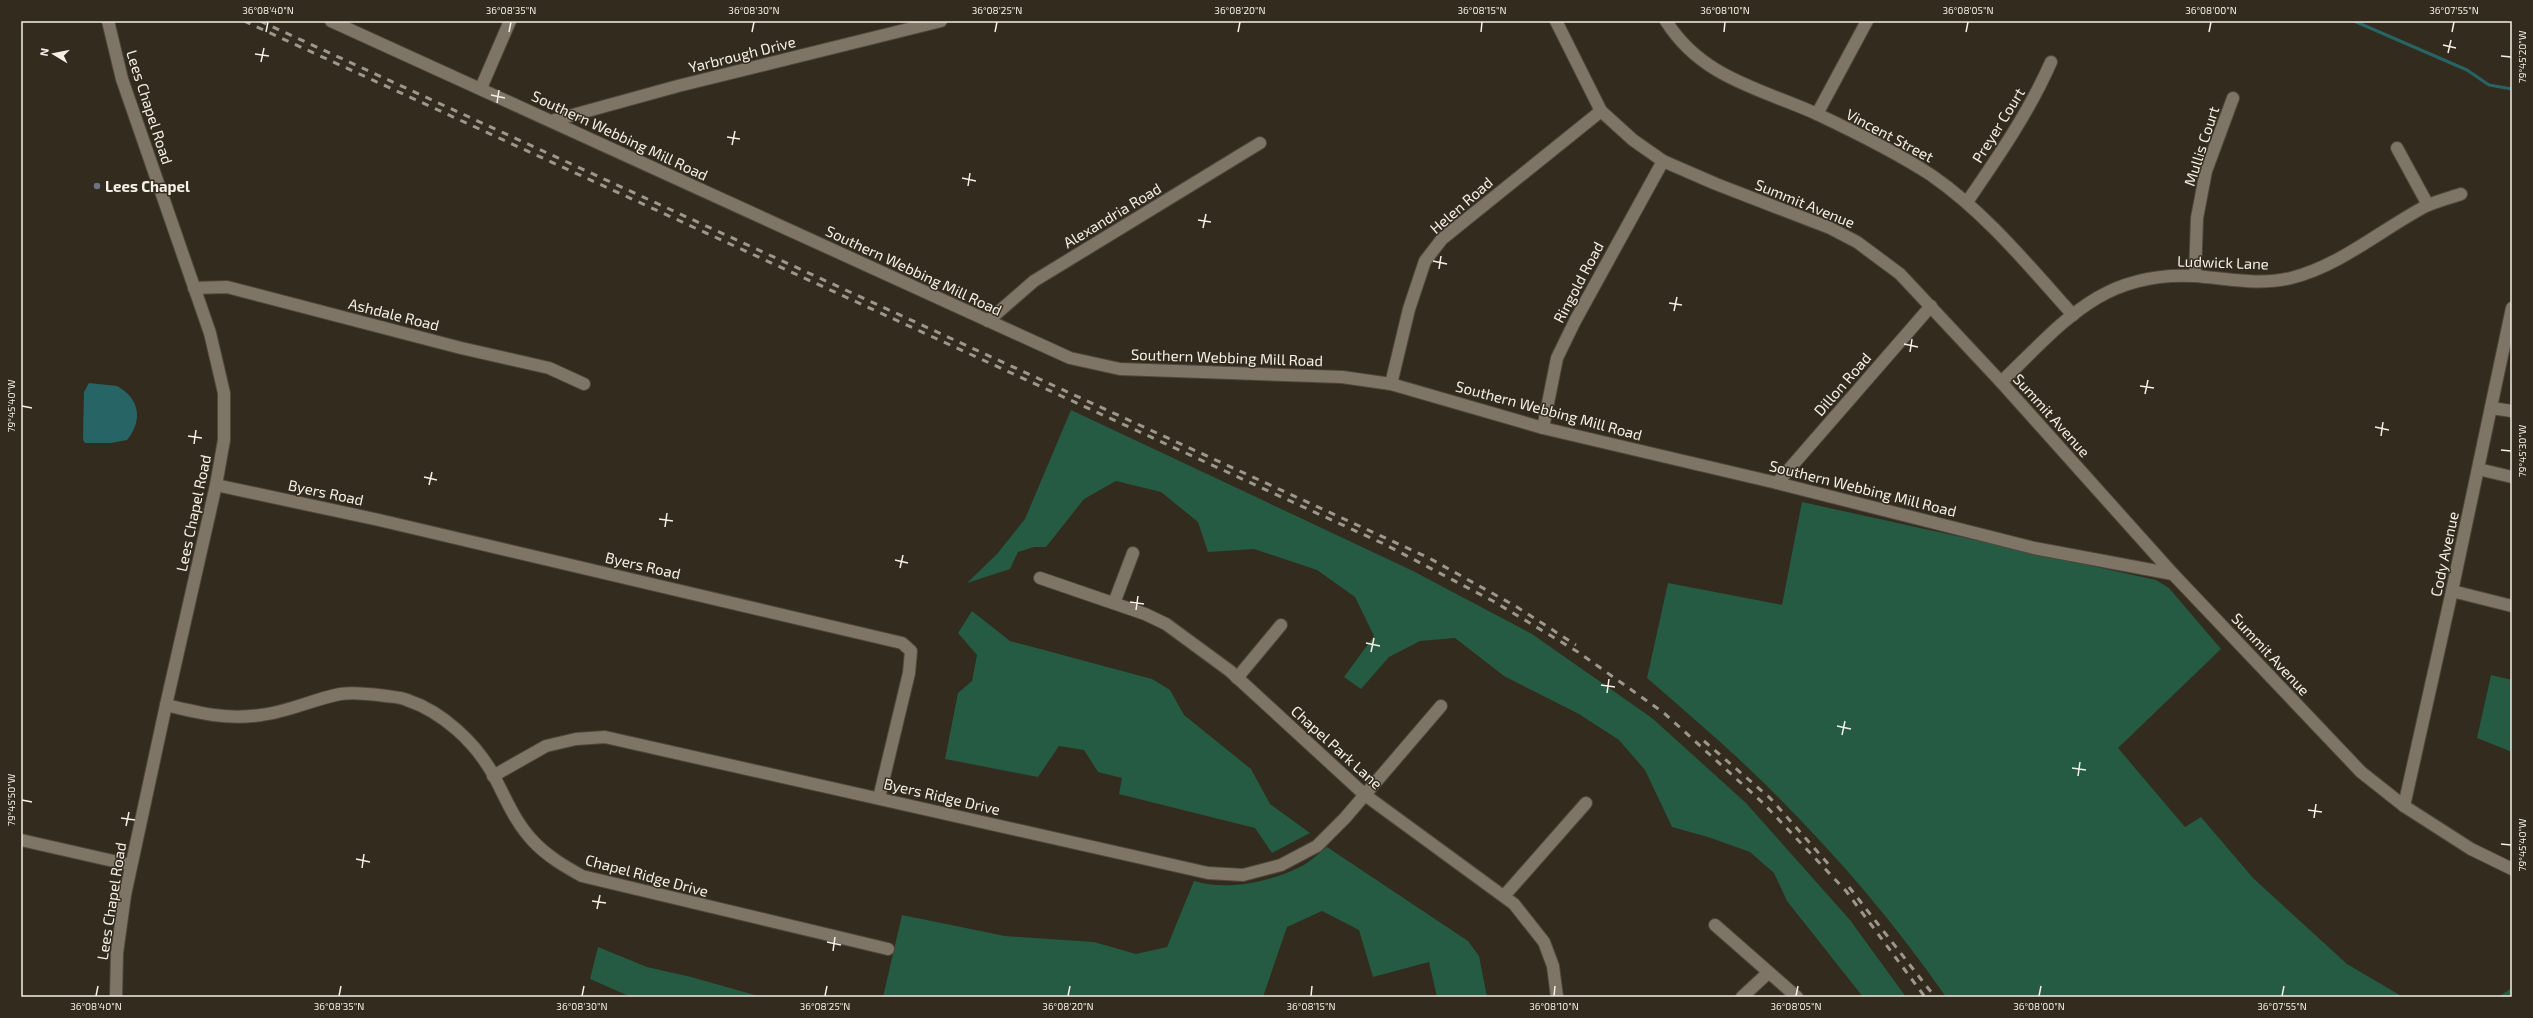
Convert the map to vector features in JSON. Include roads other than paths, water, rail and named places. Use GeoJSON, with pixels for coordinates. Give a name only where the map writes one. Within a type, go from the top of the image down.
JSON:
{"type":"FeatureCollection","features":[{"type":"Feature","properties":{"kind":"street","name":"Lees Chapel Road"},"geometry":{"type":"LineString","coordinates":[[108,21],[122,79],[210,333],[224,393],[224,440],[216,485],[131,865],[117,953],[116,997]]}},
{"type":"Feature","properties":{"kind":"street","name":"Southern Webbing Mill Road"},"geometry":{"type":"LineString","coordinates":[[332,21],[352,26],[481,88],[1070,358],[1120,369],[1159,372],[1342,377],[1391,384],[1543,428],[1777,483],[2034,548],[2172,574]]}},
{"type":"Feature","properties":{"kind":"street"},"geometry":{"type":"LineString","coordinates":[[481,88],[510,21]]}},
{"type":"Feature","properties":{"kind":"street","name":"Yarbrough Drive"},"geometry":{"type":"LineString","coordinates":[[551,120],[678,86],[942,21]]}},
{"type":"Feature","properties":{"kind":"street","name":"Summit Avenue"},"geometry":{"type":"LineString","coordinates":[[1556,21],[1601,110],[1633,140],[1663,161],[1716,184],[1799,215],[1857,242],[1900,274],[2001,382],[2172,574],[2323,735],[2361,772],[2404,806],[2471,849],[2512,869]]}},
{"type":"Feature","properties":{"kind":"street","name":"Vincent Street"},"geometry":{"type":"LineString","coordinates":[[1666,21],[1689,51],[1710,68],[1740,83],[1817,114],[1919,168],[1967,202],[2006,241],[2073,315]]}},
{"type":"Feature","properties":{"kind":"street"},"geometry":{"type":"LineString","coordinates":[[1817,114],[1867,21]]}},
{"type":"Feature","properties":{"kind":"street","name":"Preyer Court"},"geometry":{"type":"LineString","coordinates":[[1967,202],[2008,142],[2040,86],[2051,62]]}},
{"type":"Feature","properties":{"kind":"street","name":"Mullis Court"},"geometry":{"type":"LineString","coordinates":[[2195,276],[2197,218],[2206,171],[2233,98]]}},
{"type":"Feature","properties":{"kind":"street","name":"Helen Road"},"geometry":{"type":"LineString","coordinates":[[1391,384],[1409,309],[1425,261],[1442,239],[1601,110]]}},
{"type":"Feature","properties":{"kind":"street","name":"Alexandria Road"},"geometry":{"type":"LineString","coordinates":[[988,321],[1034,282],[1260,143]]}},
{"type":"Feature","properties":{"kind":"street"},"geometry":{"type":"LineString","coordinates":[[2396,148],[2428,206]]}},
{"type":"Feature","properties":{"kind":"street","name":"Ringold Road"},"geometry":{"type":"LineString","coordinates":[[1543,428],[1557,358],[1582,307],[1663,161]]}},
{"type":"Feature","properties":{"kind":"street","name":"Ludwick Lane"},"geometry":{"type":"LineString","coordinates":[[2001,382],[2073,315],[2096,298],[2140,279],[2195,276],[2230,282],[2290,278],[2339,258],[2428,206],[2460,194]]}},
{"type":"Feature","properties":{"kind":"street","name":"Ashdale Road"},"geometry":{"type":"LineString","coordinates":[[194,288],[227,287],[461,348],[550,368],[584,384]]}},
{"type":"Feature","properties":{"kind":"street","name":"Dillon Road"},"geometry":{"type":"LineString","coordinates":[[1777,483],[1931,306]]}},
{"type":"Feature","properties":{"kind":"street","name":"Cody Avenue"},"geometry":{"type":"LineString","coordinates":[[2404,806],[2452,591],[2512,308]]}},
{"type":"Feature","properties":{"kind":"street"},"geometry":{"type":"LineString","coordinates":[[2491,408],[2512,411]]}},
{"type":"Feature","properties":{"kind":"street"},"geometry":{"type":"LineString","coordinates":[[2478,469],[2512,477]]}},
{"type":"Feature","properties":{"kind":"street","name":"Byers Road"},"geometry":{"type":"LineString","coordinates":[[216,485],[379,520],[902,643],[911,651],[910,673],[879,798]]}},
{"type":"Feature","properties":{"kind":"street"},"geometry":{"type":"LineString","coordinates":[[1114,603],[1134,553]]}},
{"type":"Feature","properties":{"kind":"street","name":"Chapel Park Lane"},"geometry":{"type":"LineString","coordinates":[[1040,578],[1114,603],[1166,624],[1237,678],[1365,795],[1504,896],[1528,920],[1544,942],[1553,966],[1557,997]]}},
{"type":"Feature","properties":{"kind":"street"},"geometry":{"type":"LineString","coordinates":[[2452,591],[2512,606]]}},
{"type":"Feature","properties":{"kind":"street"},"geometry":{"type":"LineString","coordinates":[[1237,678],[1281,625]]}},
{"type":"Feature","properties":{"kind":"street","name":"Chapel Ridge Drive"},"geometry":{"type":"LineString","coordinates":[[166,705],[218,717],[235,718],[263,715],[341,694],[371,694],[406,699],[436,714],[460,732],[480,755],[493,776],[509,810],[532,840],[552,859],[582,876],[888,949]]}},
{"type":"Feature","properties":{"kind":"street","name":"Byers Ridge Drive"},"geometry":{"type":"LineString","coordinates":[[493,776],[546,746],[576,739],[605,737],[1208,873],[1243,875],[1281,865],[1317,846],[1365,795],[1441,706]]}},
{"type":"Feature","properties":{"kind":"street"},"geometry":{"type":"LineString","coordinates":[[1504,896],[1586,803]]}},
{"type":"Feature","properties":{"kind":"street"},"geometry":{"type":"LineString","coordinates":[[21,840],[131,865]]}},
{"type":"Feature","properties":{"kind":"street"},"geometry":{"type":"LineString","coordinates":[[1715,925],[1797,997]]}},
{"type":"Feature","properties":{"kind":"street"},"geometry":{"type":"LineString","coordinates":[[1742,997],[1768,973]]}},
{"type":"Feature","properties":{"kind":"water"},"geometry":{"type":"Polygon","coordinates":[[[89,383],[117,386],[131,397],[137,410],[137,418],[132,432],[127,440],[111,443],[85,443],[83,440],[84,392],[89,383]]]}},
{"type":"Feature","properties":{"kind":"waterway"},"geometry":{"type":"LineString","coordinates":[[2354,21],[2467,70],[2489,85],[2512,89]]}},
{"type":"Feature","properties":{"kind":"railway"},"geometry":{"type":"LineString","coordinates":[[244,21],[1384,544],[1493,601],[1578,652],[1664,713],[1763,803],[1846,891],[1925,997]]}},
{"type":"Feature","properties":{"kind":"railway"},"geometry":{"type":"LineString","coordinates":[[260,21],[1429,558],[1517,607],[1576,645]]}},
{"type":"Feature","properties":{"kind":"railway"},"geometry":{"type":"LineString","coordinates":[[1704,741],[1770,798],[1830,866]]}},
{"type":"Feature","properties":{"kind":"railway"},"geometry":{"type":"LineString","coordinates":[[1849,887],[1935,997]]}},
{"type":"Feature","properties":{"kind":"place","name":"Lees Chapel"},"geometry":{"type":"Point","coordinates":[97,186]}}]}
